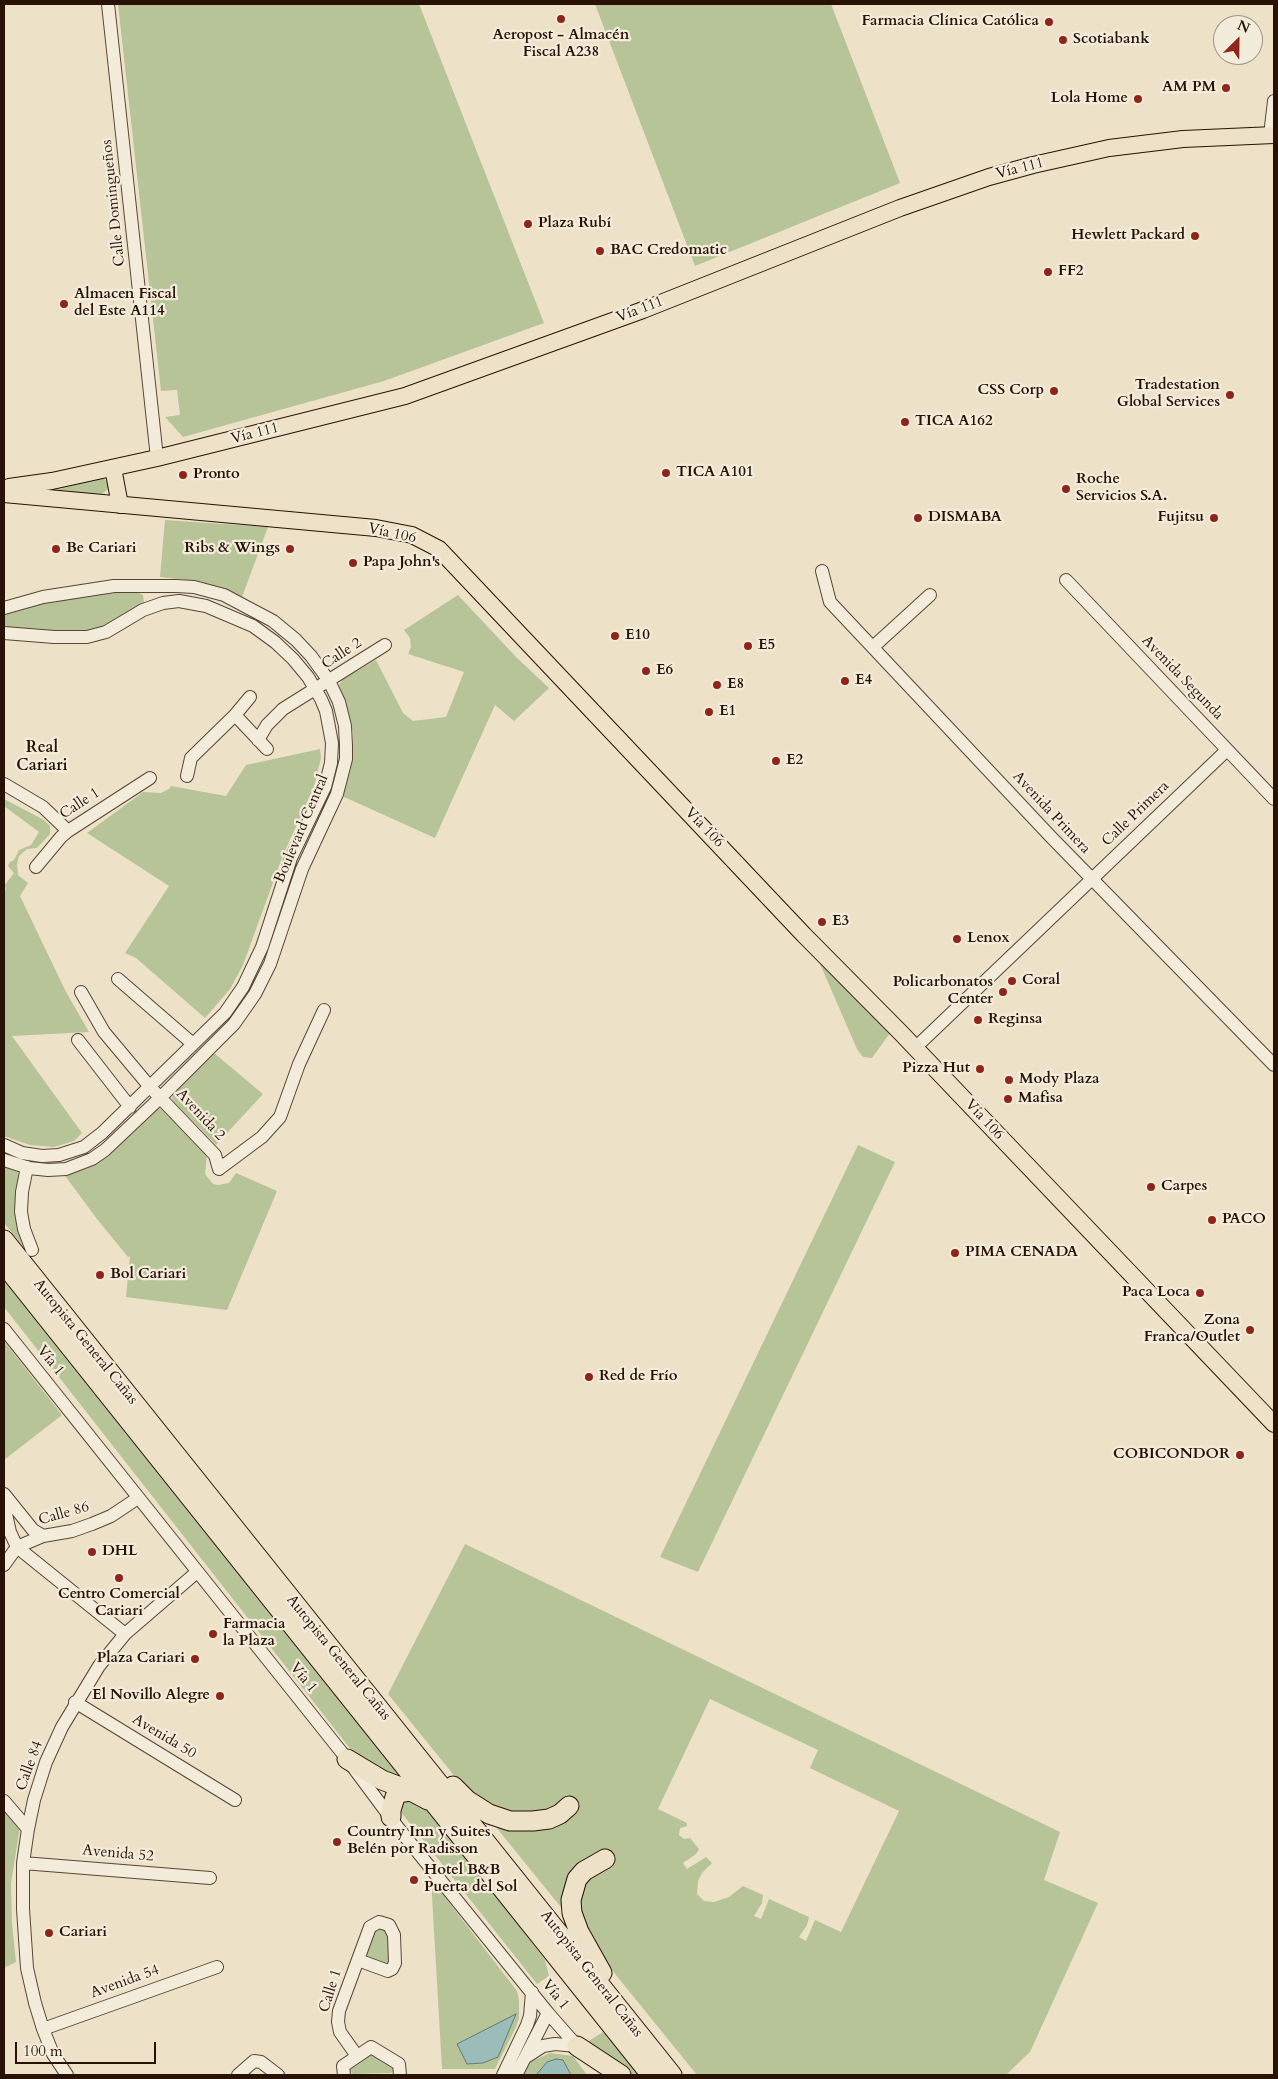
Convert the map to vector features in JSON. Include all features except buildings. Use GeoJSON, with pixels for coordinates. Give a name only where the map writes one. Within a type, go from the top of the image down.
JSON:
{"type":"FeatureCollection","features":[{"type":"Feature","properties":{"kind":"highway","name":"Autopista General Cañas"},"geometry":{"type":"LineString","coordinates":[[4,1240],[672,2075]]}},
{"type":"Feature","properties":{"kind":"highway","name":"Autopista General Cañas"},"geometry":{"type":"LineString","coordinates":[[4,1264],[651,2075]]}},
{"type":"Feature","properties":{"kind":"highway"},"geometry":{"type":"LineString","coordinates":[[215,1505],[339,1647],[421,1749],[467,1800],[501,1818],[521,1822],[549,1819],[560,1814],[569,1806]]}},
{"type":"Feature","properties":{"kind":"highway"},"geometry":{"type":"LineString","coordinates":[[346,1759],[382,1780],[411,1791],[436,1806]]}},
{"type":"Feature","properties":{"kind":"highway"},"geometry":{"type":"LineString","coordinates":[[391,1817],[395,1797],[399,1793],[411,1791]]}},
{"type":"Feature","properties":{"kind":"highway"},"geometry":{"type":"LineString","coordinates":[[605,1859],[584,1871],[577,1879],[572,1894],[572,1913],[585,1944],[619,2000],[680,2075]]}},
{"type":"Feature","properties":{"kind":"highway"},"geometry":{"type":"LineString","coordinates":[[578,2046],[621,2075]]}},
{"type":"Feature","properties":{"kind":"main road","name":"Vía 111"},"geometry":{"type":"LineString","coordinates":[[4,488],[45,482],[158,458],[405,396],[643,310],[900,208],[989,177],[1109,148],[1183,139],[1272,135]]}},
{"type":"Feature","properties":{"kind":"main road"},"geometry":{"type":"LineString","coordinates":[[113,468],[120,505]]}},
{"type":"Feature","properties":{"kind":"main road","name":"Vía 106"},"geometry":{"type":"LineString","coordinates":[[4,494],[376,528],[412,535],[439,549],[798,929],[915,1048],[1274,1424]]}},
{"type":"Feature","properties":{"kind":"street","name":"Calle Domingueños"},"geometry":{"type":"LineString","coordinates":[[108,4],[158,458]]}},
{"type":"Feature","properties":{"kind":"street"},"geometry":{"type":"LineString","coordinates":[[1272,135],[1274,101]]}},
{"type":"Feature","properties":{"kind":"street","name":"Avenida Primera"},"geometry":{"type":"LineString","coordinates":[[822,571],[830,602],[1091,879],[1274,1065]]}},
{"type":"Feature","properties":{"kind":"street","name":"Avenida Segunda"},"geometry":{"type":"LineString","coordinates":[[1066,580],[1274,799]]}},
{"type":"Feature","properties":{"kind":"street","name":"Boulevard Central"},"geometry":{"type":"LineString","coordinates":[[4,608],[43,597],[128,586],[185,586],[224,595],[260,613],[296,640],[329,681],[339,702],[345,726],[346,759],[336,794],[268,949],[234,1001],[130,1107],[84,1147],[59,1155],[42,1156],[22,1162]]}},
{"type":"Feature","properties":{"kind":"street"},"geometry":{"type":"LineString","coordinates":[[160,587],[163,603]]}},
{"type":"Feature","properties":{"kind":"street"},"geometry":{"type":"LineString","coordinates":[[873,648],[930,595]]}},
{"type":"Feature","properties":{"kind":"street","name":"Boulevard Central"},"geometry":{"type":"LineString","coordinates":[[4,633],[72,638],[100,634],[114,628],[143,610],[163,603],[179,601],[206,606],[253,626],[293,658],[316,690],[326,711],[332,753],[329,774],[317,805],[291,858],[260,985],[234,1024],[161,1097],[105,1150],[92,1159],[66,1169],[41,1170],[22,1162],[4,1160]]}},
{"type":"Feature","properties":{"kind":"street","name":"Calle 2"},"geometry":{"type":"LineString","coordinates":[[235,715],[262,744],[267,725],[283,709],[385,645]]}},
{"type":"Feature","properties":{"kind":"street"},"geometry":{"type":"LineString","coordinates":[[187,776],[192,758],[235,715],[250,697]]}},
{"type":"Feature","properties":{"kind":"street","name":"Calle Primera"},"geometry":{"type":"LineString","coordinates":[[915,1048],[1227,750]]}},
{"type":"Feature","properties":{"kind":"street","name":"Calle 1"},"geometry":{"type":"LineString","coordinates":[[36,866],[60,837],[150,778]]}},
{"type":"Feature","properties":{"kind":"street"},"geometry":{"type":"LineString","coordinates":[[4,784],[43,806],[68,831]]}},
{"type":"Feature","properties":{"kind":"street"},"geometry":{"type":"LineString","coordinates":[[118,979],[193,1044]]}},
{"type":"Feature","properties":{"kind":"street","name":"Avenida 2"},"geometry":{"type":"LineString","coordinates":[[81,992],[104,1032],[150,1087],[215,1155],[218,1169],[266,1134],[280,1117],[299,1064],[324,1010]]}},
{"type":"Feature","properties":{"kind":"street"},"geometry":{"type":"LineString","coordinates":[[78,1040],[130,1107]]}},
{"type":"Feature","properties":{"kind":"street","name":"Boulevard Central"},"geometry":{"type":"LineString","coordinates":[[4,1145],[22,1162]]}},
{"type":"Feature","properties":{"kind":"street"},"geometry":{"type":"LineString","coordinates":[[41,1170],[42,1156]]}},
{"type":"Feature","properties":{"kind":"street"},"geometry":{"type":"LineString","coordinates":[[22,1162],[21,1212],[24,1229],[32,1250]]}},
{"type":"Feature","properties":{"kind":"street","name":"Vía 1"},"geometry":{"type":"LineString","coordinates":[[4,1329],[346,1759],[391,1817],[398,1829],[548,2013],[578,2046]]}},
{"type":"Feature","properties":{"kind":"street"},"geometry":{"type":"LineString","coordinates":[[4,1494],[33,1530],[43,1536]]}},
{"type":"Feature","properties":{"kind":"street","name":"Calle 86"},"geometry":{"type":"LineString","coordinates":[[4,1564],[17,1547],[43,1536],[72,1531],[92,1524],[111,1516],[138,1498]]}},
{"type":"Feature","properties":{"kind":"street"},"geometry":{"type":"LineString","coordinates":[[4,1504],[10,1532],[17,1547],[125,1634]]}},
{"type":"Feature","properties":{"kind":"street","name":"Calle 84"},"geometry":{"type":"LineString","coordinates":[[67,2075],[53,2054],[43,2029],[27,1968],[23,1909],[23,1863],[34,1800],[46,1762],[62,1727],[75,1702],[110,1650],[125,1634],[197,1572]]}},
{"type":"Feature","properties":{"kind":"street","name":"Avenida 50"},"geometry":{"type":"LineString","coordinates":[[75,1702],[235,1800]]}},
{"type":"Feature","properties":{"kind":"street"},"geometry":{"type":"LineString","coordinates":[[4,1801],[28,1829]]}},
{"type":"Feature","properties":{"kind":"street","name":"Avenida 52"},"geometry":{"type":"LineString","coordinates":[[23,1863],[210,1878]]}},
{"type":"Feature","properties":{"kind":"street","name":"Calle 1"},"geometry":{"type":"LineString","coordinates":[[357,2056],[340,2032],[338,2022],[339,2011],[358,1960]]}},
{"type":"Feature","properties":{"kind":"street","name":"Avenida 54"},"geometry":{"type":"LineString","coordinates":[[43,2029],[218,1967]]}},
{"type":"Feature","properties":{"kind":"street"},"geometry":{"type":"LineString","coordinates":[[503,2075],[527,2025],[530,2016],[532,1992]]}},
{"type":"Feature","properties":{"kind":"street"},"geometry":{"type":"LineString","coordinates":[[516,2075],[548,2013]]}},
{"type":"Feature","properties":{"kind":"street"},"geometry":{"type":"LineString","coordinates":[[524,2059],[533,2051],[549,2045],[566,2044],[578,2046]]}},
{"type":"Feature","properties":{"kind":"street"},"geometry":{"type":"LineString","coordinates":[[344,2075],[343,2066],[371,2047],[400,2064],[400,2075]]}},
{"type":"Feature","properties":{"kind":"street"},"geometry":{"type":"LineString","coordinates":[[238,2075],[254,2061],[261,2062],[278,2075]]}},
{"type":"Feature","properties":{"kind":"green space"},"geometry":{"type":"Polygon","coordinates":[[[118,4],[419,4],[544,323],[384,381],[183,437],[165,417],[180,415],[177,390],[161,391],[118,4]]]}},
{"type":"Feature","properties":{"kind":"green space"},"geometry":{"type":"Polygon","coordinates":[[[595,4],[831,4],[900,183],[695,266],[595,4]]]}},
{"type":"Feature","properties":{"kind":"green space"},"geometry":{"type":"Polygon","coordinates":[[[102,478],[109,485],[102,494],[51,491],[102,478]]]}},
{"type":"Feature","properties":{"kind":"green space"},"geometry":{"type":"Polygon","coordinates":[[[165,520],[268,527],[242,597],[209,585],[160,577],[165,520]]]}},
{"type":"Feature","properties":{"kind":"green space"},"geometry":{"type":"Polygon","coordinates":[[[109,589],[134,591],[143,595],[144,602],[114,622],[94,630],[75,633],[4,628],[4,615],[28,605],[109,589]]]}},
{"type":"Feature","properties":{"kind":"green space"},"geometry":{"type":"Polygon","coordinates":[[[458,595],[516,657],[549,688],[514,721],[495,705],[435,838],[342,796],[351,768],[353,733],[339,685],[343,679],[376,660],[403,713],[413,721],[446,717],[464,672],[408,654],[411,647],[410,638],[404,630],[458,595]]]}},
{"type":"Feature","properties":{"kind":"green space"},"geometry":{"type":"Polygon","coordinates":[[[320,749],[321,758],[314,787],[283,855],[243,965],[230,989],[205,1018],[136,958],[125,953],[169,886],[87,833],[143,792],[161,793],[171,786],[226,796],[246,765],[320,749]]]}},
{"type":"Feature","properties":{"kind":"green space"},"geometry":{"type":"Polygon","coordinates":[[[4,799],[44,820],[50,826],[50,834],[37,848],[27,849],[19,856],[17,864],[18,875],[28,883],[20,896],[65,990],[89,1032],[12,1036],[82,1133],[74,1141],[54,1147],[30,1145],[4,1136],[4,892],[6,888],[4,886],[14,873],[8,866],[10,862],[14,860],[19,850],[31,845],[39,832],[4,806],[4,799]]]}},
{"type":"Feature","properties":{"kind":"green space"},"geometry":{"type":"Polygon","coordinates":[[[817,957],[890,1033],[872,1058],[863,1057],[857,1049],[817,957]]]}},
{"type":"Feature","properties":{"kind":"green space"},"geometry":{"type":"Polygon","coordinates":[[[214,1053],[263,1094],[216,1145],[172,1098],[175,1090],[214,1053]]]}},
{"type":"Feature","properties":{"kind":"green space"},"geometry":{"type":"Polygon","coordinates":[[[156,1108],[163,1109],[207,1155],[205,1174],[213,1184],[229,1183],[236,1173],[277,1191],[227,1310],[126,1297],[130,1256],[128,1257],[97,1219],[63,1173],[156,1108]]]}},
{"type":"Feature","properties":{"kind":"green space"},"geometry":{"type":"Polygon","coordinates":[[[858,1145],[895,1162],[698,1572],[660,1557],[858,1145]]]}},
{"type":"Feature","properties":{"kind":"green space"},"geometry":{"type":"Polygon","coordinates":[[[4,1167],[21,1173],[26,1250],[4,1223],[4,1167]]]}},
{"type":"Feature","properties":{"kind":"green space"},"geometry":{"type":"Polygon","coordinates":[[[4,1271],[412,1787],[363,1765],[4,1307],[4,1271]]]}},
{"type":"Feature","properties":{"kind":"green space"},"geometry":{"type":"Polygon","coordinates":[[[4,1341],[62,1415],[4,1460],[4,1341]]]}},
{"type":"Feature","properties":{"kind":"green space"},"geometry":{"type":"Polygon","coordinates":[[[465,1544],[1060,1832],[1044,1880],[1098,1903],[1030,2052],[1006,2075],[697,2075],[388,1694],[465,1544]],[[710,1699],[658,1809],[687,1823],[687,1826],[680,1828],[679,1835],[684,1839],[690,1838],[699,1849],[696,1854],[683,1863],[687,1869],[706,1857],[712,1863],[702,1873],[698,1881],[697,1894],[704,1901],[714,1902],[729,1897],[743,1886],[763,1895],[762,1903],[754,1916],[761,1919],[769,1899],[809,1917],[807,1925],[799,1937],[806,1941],[815,1920],[841,1932],[899,1811],[810,1768],[818,1750],[710,1699]]]}},
{"type":"Feature","properties":{"kind":"green space"},"geometry":{"type":"Polygon","coordinates":[[[406,1794],[427,1806],[545,1960],[549,1976],[537,1984],[400,1811],[406,1794]]]}},
{"type":"Feature","properties":{"kind":"green space"},"geometry":{"type":"Polygon","coordinates":[[[4,1808],[20,1827],[11,1883],[12,1924],[16,1962],[4,1968],[4,1808]]]}},
{"type":"Feature","properties":{"kind":"green space"},"geometry":{"type":"Polygon","coordinates":[[[431,1879],[517,1991],[519,2018],[495,2069],[442,2069],[431,1879]]]}},
{"type":"Feature","properties":{"kind":"green space"},"geometry":{"type":"Polygon","coordinates":[[[384,1927],[391,1937],[388,1966],[363,1957],[374,1928],[384,1927]]]}},
{"type":"Feature","properties":{"kind":"green space"},"geometry":{"type":"Polygon","coordinates":[[[603,2032],[639,2075],[628,2075],[584,2044],[603,2032]]]}},
{"type":"Feature","properties":{"kind":"green space"},"geometry":{"type":"Polygon","coordinates":[[[550,2053],[573,2056],[587,2075],[523,2075],[530,2062],[550,2053]]]}},
{"type":"Feature","properties":{"kind":"green space"},"geometry":{"type":"Polygon","coordinates":[[[371,2054],[394,2066],[395,2069],[391,2073],[353,2074],[349,2070],[351,2065],[371,2054]]]}},
{"type":"Feature","properties":{"kind":"water"},"geometry":{"type":"Polygon","coordinates":[[[516,2014],[498,2057],[483,2063],[467,2064],[457,2044],[516,2014]]]}},
{"type":"Feature","properties":{"kind":"water"},"geometry":{"type":"Polygon","coordinates":[[[556,2059],[563,2060],[571,2075],[536,2075],[547,2062],[556,2059]]]}},
{"type":"Feature","properties":{"kind":"place","name":"Aeropost - Almacén Fiscal A238"},"geometry":{"type":"Point","coordinates":[561,19]}},
{"type":"Feature","properties":{"kind":"place","name":"Farmacia Clínica Católica"},"geometry":{"type":"Point","coordinates":[1049,22]}},
{"type":"Feature","properties":{"kind":"place","name":"Scotiabank"},"geometry":{"type":"Point","coordinates":[1063,40]}},
{"type":"Feature","properties":{"kind":"place","name":"AM PM"},"geometry":{"type":"Point","coordinates":[1226,88]}},
{"type":"Feature","properties":{"kind":"place","name":"Lola Home"},"geometry":{"type":"Point","coordinates":[1138,99]}},
{"type":"Feature","properties":{"kind":"place","name":"Plaza Rubí"},"geometry":{"type":"Point","coordinates":[528,224]}},
{"type":"Feature","properties":{"kind":"place","name":"Hewlett Packard"},"geometry":{"type":"Point","coordinates":[1195,236]}},
{"type":"Feature","properties":{"kind":"place","name":"BAC Credomatic"},"geometry":{"type":"Point","coordinates":[600,251]}},
{"type":"Feature","properties":{"kind":"place","name":"FF2"},"geometry":{"type":"Point","coordinates":[1048,272]}},
{"type":"Feature","properties":{"kind":"place","name":"Almacen Fiscal del Este A114"},"geometry":{"type":"Point","coordinates":[64,304]}},
{"type":"Feature","properties":{"kind":"place","name":"CSS Corp"},"geometry":{"type":"Point","coordinates":[1054,391]}},
{"type":"Feature","properties":{"kind":"place","name":"Tradestation Global Services"},"geometry":{"type":"Point","coordinates":[1230,395]}},
{"type":"Feature","properties":{"kind":"place","name":"TICA A162"},"geometry":{"type":"Point","coordinates":[905,422]}},
{"type":"Feature","properties":{"kind":"place","name":"TICA A101"},"geometry":{"type":"Point","coordinates":[666,473]}},
{"type":"Feature","properties":{"kind":"place","name":"Pronto"},"geometry":{"type":"Point","coordinates":[183,475]}},
{"type":"Feature","properties":{"kind":"place","name":"Roche Servicios S.A."},"geometry":{"type":"Point","coordinates":[1066,489]}},
{"type":"Feature","properties":{"kind":"place","name":"DISMABA"},"geometry":{"type":"Point","coordinates":[918,518]}},
{"type":"Feature","properties":{"kind":"place","name":"Fujitsu"},"geometry":{"type":"Point","coordinates":[1214,518]}},
{"type":"Feature","properties":{"kind":"place","name":"Be Cariari"},"geometry":{"type":"Point","coordinates":[56,549]}},
{"type":"Feature","properties":{"kind":"place","name":"Ribs & Wings"},"geometry":{"type":"Point","coordinates":[290,549]}},
{"type":"Feature","properties":{"kind":"place","name":"Papa John's"},"geometry":{"type":"Point","coordinates":[353,563]}},
{"type":"Feature","properties":{"kind":"place","name":"E10"},"geometry":{"type":"Point","coordinates":[615,636]}},
{"type":"Feature","properties":{"kind":"place","name":"E5"},"geometry":{"type":"Point","coordinates":[748,646]}},
{"type":"Feature","properties":{"kind":"place","name":"E6"},"geometry":{"type":"Point","coordinates":[646,671]}},
{"type":"Feature","properties":{"kind":"place","name":"E4"},"geometry":{"type":"Point","coordinates":[845,681]}},
{"type":"Feature","properties":{"kind":"place","name":"E8"},"geometry":{"type":"Point","coordinates":[717,685]}},
{"type":"Feature","properties":{"kind":"place","name":"E1"},"geometry":{"type":"Point","coordinates":[709,712]}},
{"type":"Feature","properties":{"kind":"place","name":"E2"},"geometry":{"type":"Point","coordinates":[776,761]}},
{"type":"Feature","properties":{"kind":"place","name":"E3"},"geometry":{"type":"Point","coordinates":[822,922]}},
{"type":"Feature","properties":{"kind":"place","name":"Lenox"},"geometry":{"type":"Point","coordinates":[957,939]}},
{"type":"Feature","properties":{"kind":"place","name":"Coral"},"geometry":{"type":"Point","coordinates":[1012,981]}},
{"type":"Feature","properties":{"kind":"place","name":"Policarbonatos Center"},"geometry":{"type":"Point","coordinates":[1003,992]}},
{"type":"Feature","properties":{"kind":"place","name":"Reginsa"},"geometry":{"type":"Point","coordinates":[978,1020]}},
{"type":"Feature","properties":{"kind":"place","name":"Pizza Hut"},"geometry":{"type":"Point","coordinates":[980,1069]}},
{"type":"Feature","properties":{"kind":"place","name":"Mody Plaza"},"geometry":{"type":"Point","coordinates":[1009,1080]}},
{"type":"Feature","properties":{"kind":"place","name":"Mafisa"},"geometry":{"type":"Point","coordinates":[1008,1099]}},
{"type":"Feature","properties":{"kind":"place","name":"Carpes"},"geometry":{"type":"Point","coordinates":[1151,1187]}},
{"type":"Feature","properties":{"kind":"place","name":"PACO"},"geometry":{"type":"Point","coordinates":[1212,1220]}},
{"type":"Feature","properties":{"kind":"place","name":"PIMA CENADA"},"geometry":{"type":"Point","coordinates":[955,1253]}},
{"type":"Feature","properties":{"kind":"place","name":"Bol Cariari"},"geometry":{"type":"Point","coordinates":[100,1275]}},
{"type":"Feature","properties":{"kind":"place","name":"Paca Loca"},"geometry":{"type":"Point","coordinates":[1200,1293]}},
{"type":"Feature","properties":{"kind":"place","name":"Zona Franca/Outlet"},"geometry":{"type":"Point","coordinates":[1250,1330]}},
{"type":"Feature","properties":{"kind":"place","name":"Red de Frío"},"geometry":{"type":"Point","coordinates":[589,1377]}},
{"type":"Feature","properties":{"kind":"place","name":"COBICONDOR"},"geometry":{"type":"Point","coordinates":[1240,1455]}},
{"type":"Feature","properties":{"kind":"place","name":"DHL"},"geometry":{"type":"Point","coordinates":[92,1552]}},
{"type":"Feature","properties":{"kind":"place","name":"Centro Comercial Cariari"},"geometry":{"type":"Point","coordinates":[119,1578]}},
{"type":"Feature","properties":{"kind":"place","name":"Farmacia la Plaza"},"geometry":{"type":"Point","coordinates":[213,1634]}},
{"type":"Feature","properties":{"kind":"place","name":"Plaza Cariari"},"geometry":{"type":"Point","coordinates":[195,1659]}},
{"type":"Feature","properties":{"kind":"place","name":"El Novillo Alegre"},"geometry":{"type":"Point","coordinates":[220,1696]}},
{"type":"Feature","properties":{"kind":"place","name":"Country Inn y Suites Belén por Radisson"},"geometry":{"type":"Point","coordinates":[337,1842]}},
{"type":"Feature","properties":{"kind":"place","name":"Hotel B&B Puerta del Sol"},"geometry":{"type":"Point","coordinates":[414,1880]}},
{"type":"Feature","properties":{"kind":"place","name":"Cariari"},"geometry":{"type":"Point","coordinates":[49,1933]}},
{"type":"Feature","properties":{"kind":"district","name":"Real Cariari"},"geometry":{"type":"Point","coordinates":[42,757]}}]}
